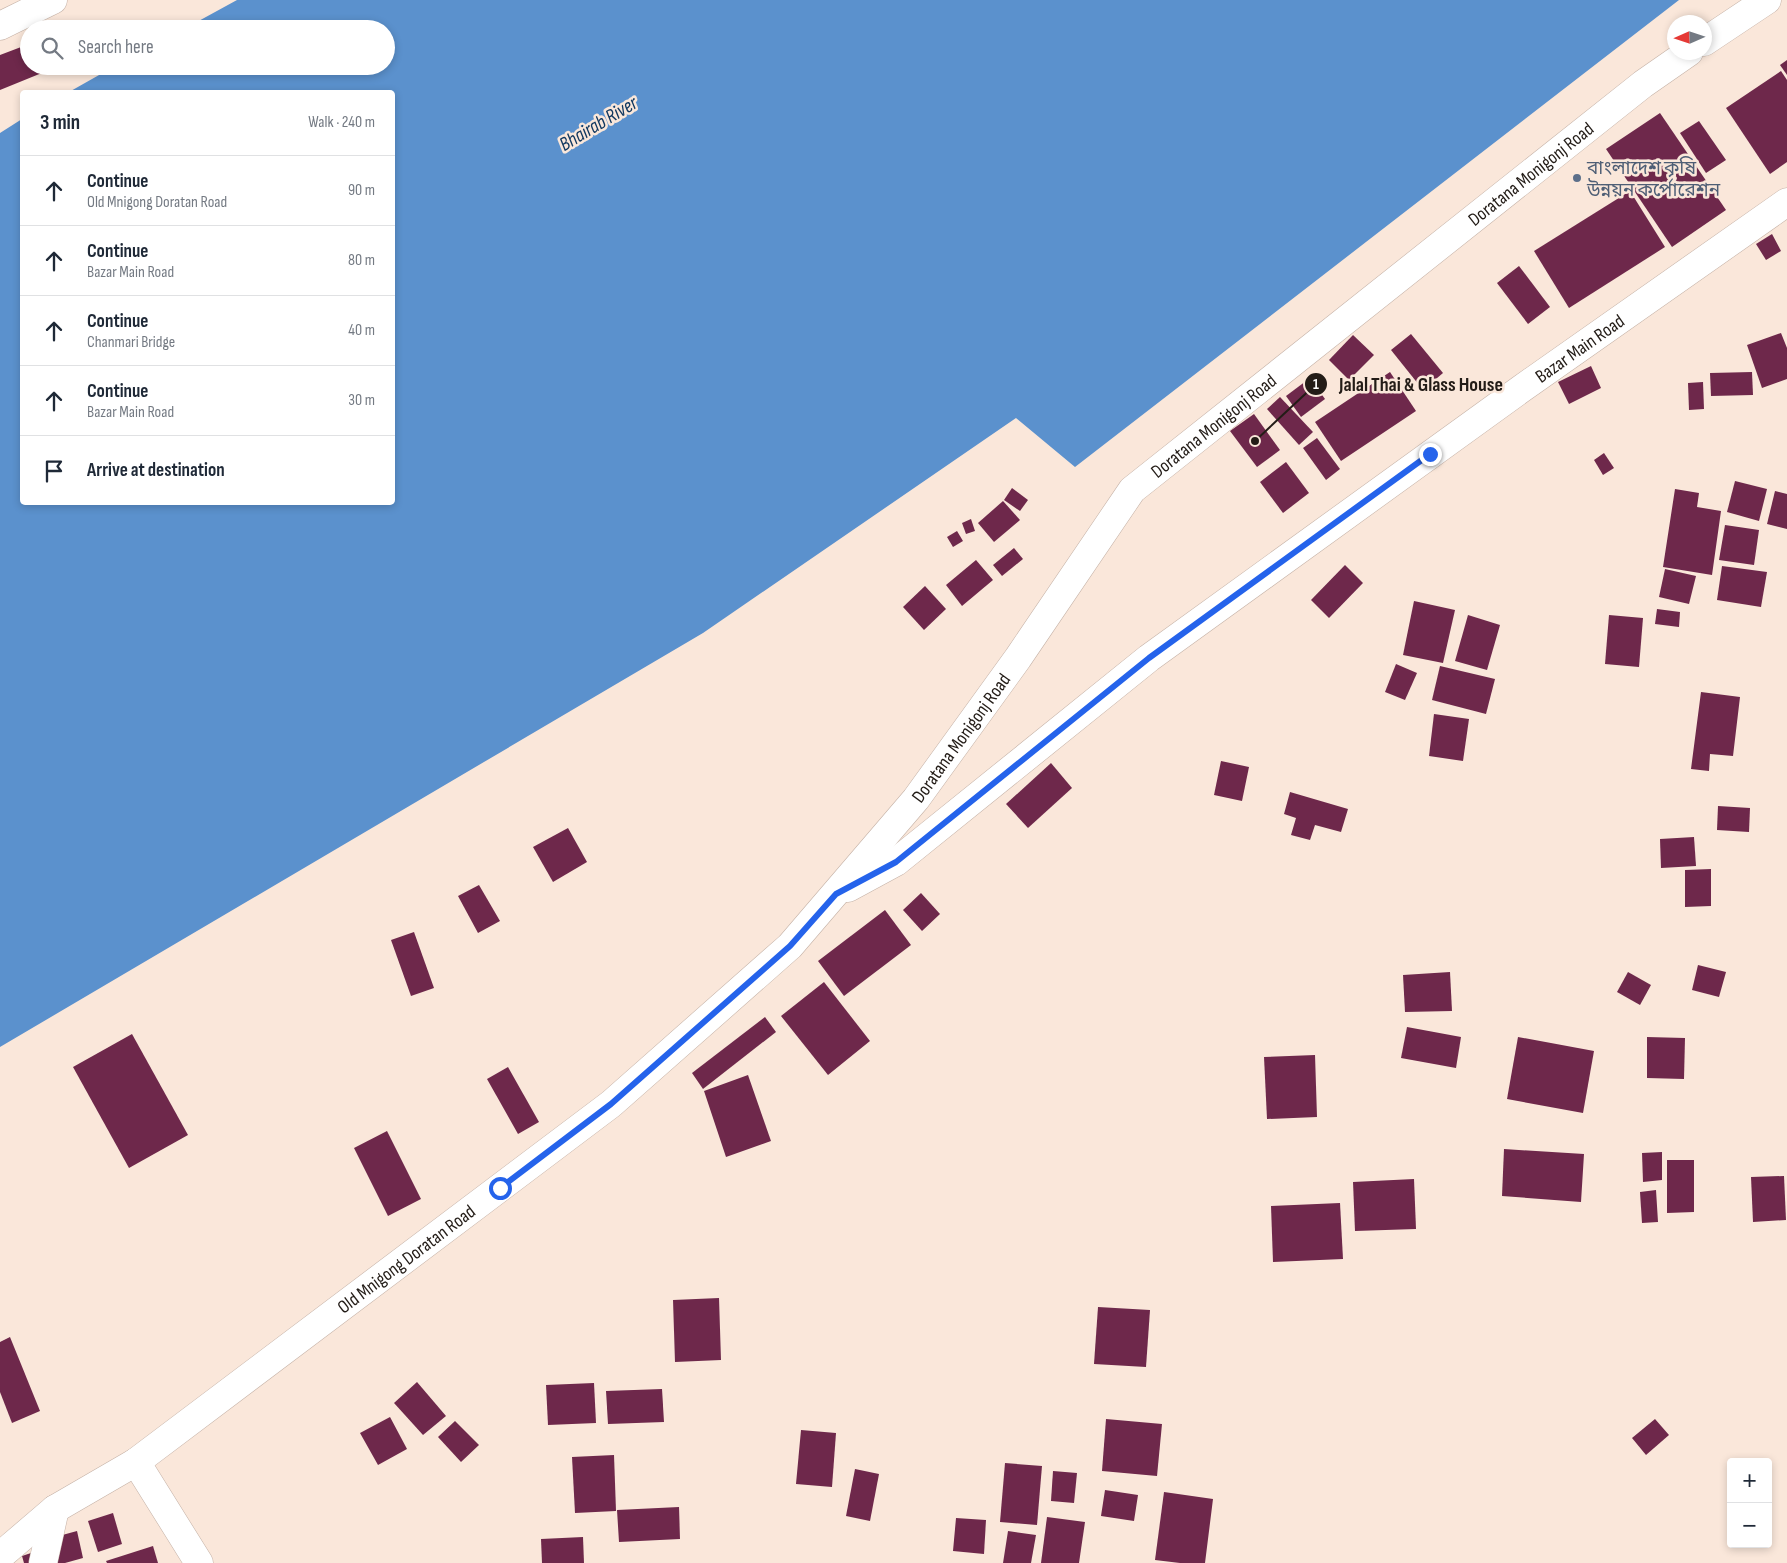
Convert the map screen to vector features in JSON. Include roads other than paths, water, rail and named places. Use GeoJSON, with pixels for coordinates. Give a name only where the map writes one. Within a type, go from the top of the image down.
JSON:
{"type":"FeatureCollection","features":[{"type":"Feature","properties":{"kind":"main road"},"geometry":{"type":"LineString","coordinates":[[0,26],[53,0]]}},
{"type":"Feature","properties":{"kind":"main road"},"geometry":{"type":"LineString","coordinates":[[1712,37],[1767,0]]}},
{"type":"Feature","properties":{"kind":"main road","name":"Doratana Monigonj Road"},"geometry":{"type":"LineString","coordinates":[[836,894],[916,799],[1018,658],[1132,490],[1643,84],[1678,60]]}},
{"type":"Feature","properties":{"kind":"main road","name":"Bazar Main Road"},"geometry":{"type":"LineString","coordinates":[[836,894],[896,862],[1149,658],[1520,389],[1787,202]]}},
{"type":"Feature","properties":{"kind":"main road","name":"Old Mnigong Doratan Road"},"geometry":{"type":"LineString","coordinates":[[0,1556],[55,1509],[136,1462],[611,1104],[790,946],[836,894]]}},
{"type":"Feature","properties":{"kind":"main road"},"geometry":{"type":"LineString","coordinates":[[136,1462],[200,1563]]}},
{"type":"Feature","properties":{"kind":"main road"},"geometry":{"type":"LineString","coordinates":[[42,1563],[55,1509]]}},
{"type":"Feature","properties":{"kind":"water","name":"Bhairab River"},"geometry":{"type":"Polygon","coordinates":[[[237,0],[1679,0],[1075,467],[1016,418],[703,633],[0,1047],[0,133],[20,120],[20,505],[395,505],[395,90],[73,90],[99,75],[395,75],[395,20],[200,20],[237,0]]]}},
{"type":"Feature","properties":{"kind":"place","name":"বাংলাদেশ কৃষি উন্নয়ন কর্পোরেশন"},"geometry":{"type":"Point","coordinates":[1577,178]}},
{"type":"Feature","properties":{"kind":"place","name":"Jalal Thai & Glass House"},"geometry":{"type":"Point","coordinates":[1255,441]}}]}
